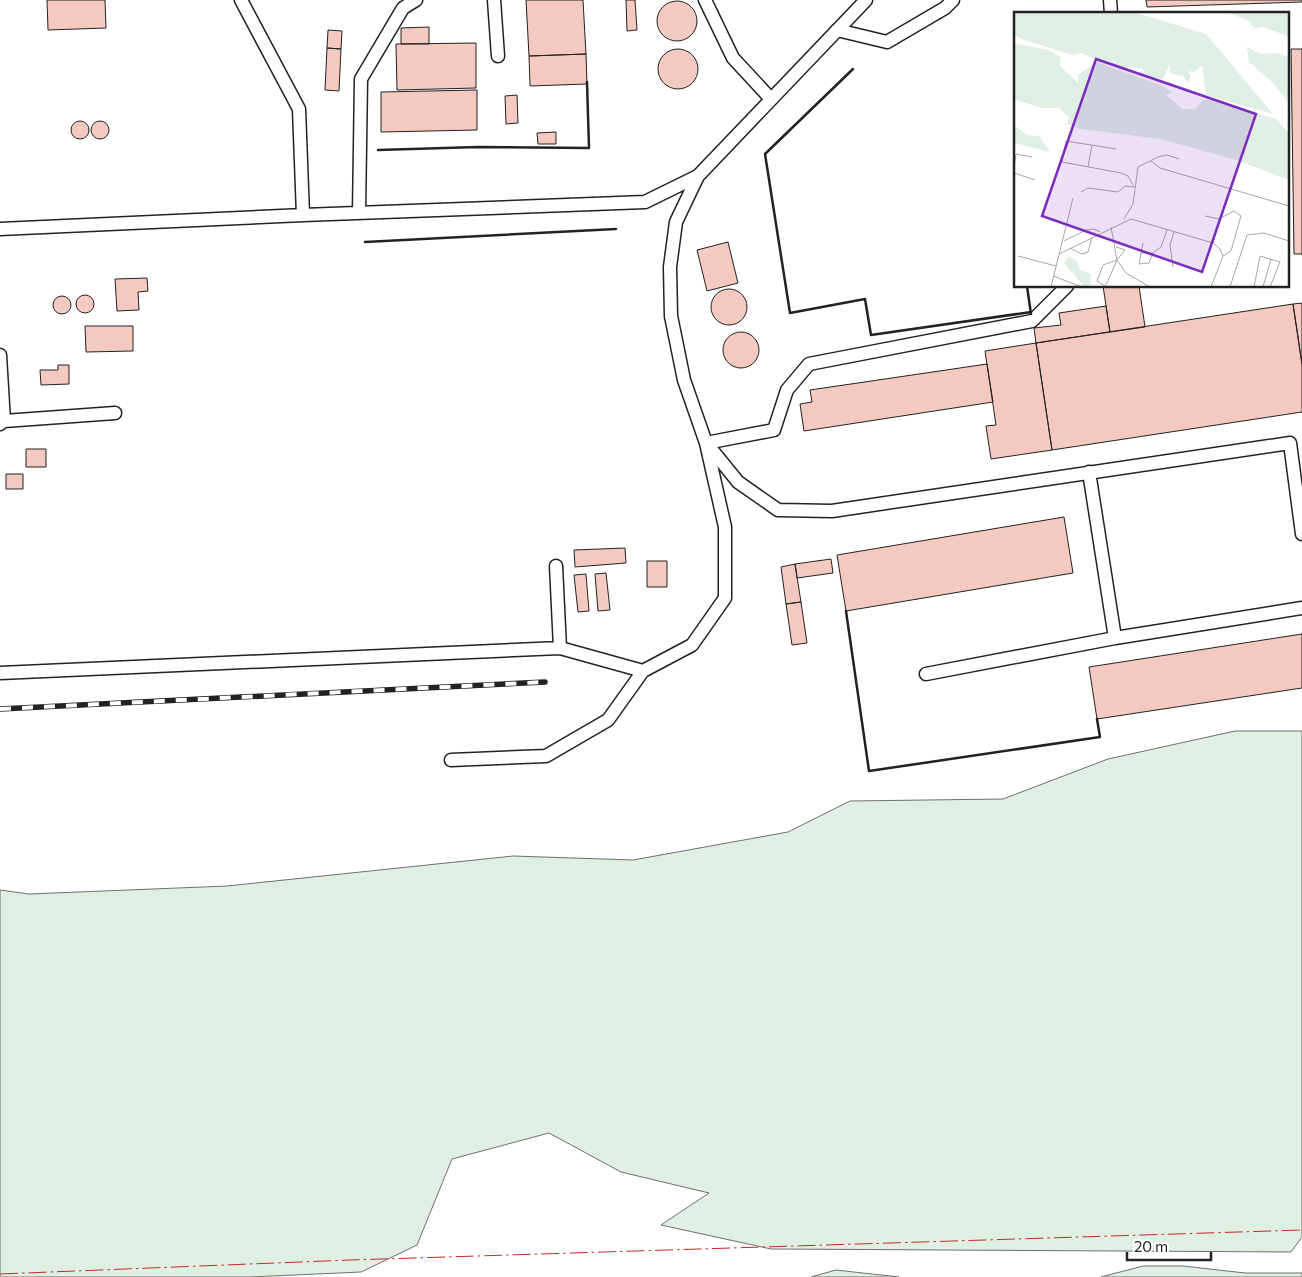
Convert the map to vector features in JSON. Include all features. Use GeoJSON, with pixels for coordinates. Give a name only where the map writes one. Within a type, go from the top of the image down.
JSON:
{"type":"FeatureCollection","features":[{"type":"Feature","properties":{"kind":"lane"},"geometry":{"type":"LineString","coordinates":[[241,0],[299,109],[303,215]]}},
{"type":"Feature","properties":{"kind":"lane"},"geometry":{"type":"LineString","coordinates":[[359,213],[361,78],[403,4],[416,0]]}},
{"type":"Feature","properties":{"kind":"lane"},"geometry":{"type":"LineString","coordinates":[[494,0],[498,56]]}},
{"type":"Feature","properties":{"kind":"lane"},"geometry":{"type":"LineString","coordinates":[[705,0],[732,58],[771,99]]}},
{"type":"Feature","properties":{"kind":"lane"},"geometry":{"type":"LineString","coordinates":[[451,760],[546,756],[608,720],[642,671],[692,645],[725,598],[724,527],[706,443],[684,380],[671,316],[670,266],[676,222],[698,176],[866,0]]}},
{"type":"Feature","properties":{"kind":"lane"},"geometry":{"type":"LineString","coordinates":[[837,30],[887,42],[945,8],[952,0]]}},
{"type":"Feature","properties":{"kind":"lane"},"geometry":{"type":"LineString","coordinates":[[0,229],[646,202],[698,176]]}},
{"type":"Feature","properties":{"kind":"lane"},"geometry":{"type":"LineString","coordinates":[[706,443],[774,430],[787,390],[809,364],[1032,321],[1065,288]]}},
{"type":"Feature","properties":{"kind":"lane"},"geometry":{"type":"LineString","coordinates":[[0,355],[2,422],[115,413]]}},
{"type":"Feature","properties":{"kind":"lane"},"geometry":{"type":"LineString","coordinates":[[706,443],[738,482],[778,510],[832,511],[1290,443],[1302,534]]}},
{"type":"Feature","properties":{"kind":"lane"},"geometry":{"type":"LineString","coordinates":[[1089,472],[1115,638]]}},
{"type":"Feature","properties":{"kind":"lane"},"geometry":{"type":"LineString","coordinates":[[556,566],[560,648]]}},
{"type":"Feature","properties":{"kind":"lane"},"geometry":{"type":"LineString","coordinates":[[926,674],[1115,638],[1302,608]]}},
{"type":"Feature","properties":{"kind":"lane"},"geometry":{"type":"LineString","coordinates":[[0,673],[560,648],[642,671]]}},
{"type":"Feature","properties":{"kind":"green space"},"geometry":{"type":"Polygon","coordinates":[[[1235,731],[1302,731],[1302,1237],[1291,1252],[771,1249],[661,1225],[709,1193],[621,1172],[549,1133],[452,1159],[417,1245],[361,1272],[250,1277],[0,1277],[0,890],[29,894],[227,886],[513,856],[633,860],[788,832],[850,801],[1003,799],[1108,759],[1235,731]]]}},
{"type":"Feature","properties":{"kind":"green space"},"geometry":{"type":"Polygon","coordinates":[[[1143,1266],[1183,1266],[1245,1273],[1302,1273],[1302,1277],[1101,1277],[1143,1266]]]}},
{"type":"Feature","properties":{"kind":"green space"},"geometry":{"type":"Polygon","coordinates":[[[836,1270],[899,1277],[811,1277],[836,1270]]]}},
{"type":"Feature","properties":{"kind":"building"},"geometry":{"type":"Polygon","coordinates":[[[47,0],[105,0],[106,28],[48,30],[47,0]]]}},
{"type":"Feature","properties":{"kind":"building"},"geometry":{"type":"Polygon","coordinates":[[[526,0],[583,0],[586,54],[529,56],[526,0]]]}},
{"type":"Feature","properties":{"kind":"building"},"geometry":{"type":"Polygon","coordinates":[[[626,0],[635,0],[637,30],[627,31],[626,0]]]}},
{"type":"Feature","properties":{"kind":"building"},"geometry":{"type":"Polygon","coordinates":[[[1146,0],[1302,0],[1302,2],[1147,7],[1146,0]]]}},
{"type":"Feature","properties":{"kind":"building"},"geometry":{"type":"Polygon","coordinates":[[[681,1],[688,4],[694,10],[697,21],[696,29],[688,38],[681,41],[673,41],[666,38],[658,29],[657,17],[660,10],[669,2],[681,1]]]}},
{"type":"Feature","properties":{"kind":"building"},"geometry":{"type":"Polygon","coordinates":[[[429,27],[429,44],[401,44],[401,28],[429,27]]]}},
{"type":"Feature","properties":{"kind":"building"},"geometry":{"type":"Polygon","coordinates":[[[328,30],[342,31],[341,49],[327,48],[328,30]]]}},
{"type":"Feature","properties":{"kind":"building"},"geometry":{"type":"Polygon","coordinates":[[[476,43],[476,88],[397,90],[396,44],[476,43]]]}},
{"type":"Feature","properties":{"kind":"building"},"geometry":{"type":"Polygon","coordinates":[[[327,48],[341,49],[339,91],[325,90],[327,48]]]}},
{"type":"Feature","properties":{"kind":"building"},"geometry":{"type":"Polygon","coordinates":[[[682,49],[689,52],[695,58],[698,69],[697,77],[689,86],[682,89],[674,89],[667,86],[659,77],[658,65],[661,58],[670,50],[682,49]]]}},
{"type":"Feature","properties":{"kind":"building"},"geometry":{"type":"Polygon","coordinates":[[[1291,49],[1302,49],[1302,254],[1294,254],[1291,49]]]}},
{"type":"Feature","properties":{"kind":"building"},"geometry":{"type":"Polygon","coordinates":[[[586,54],[587,84],[530,86],[529,56],[586,54]]]}},
{"type":"Feature","properties":{"kind":"building"},"geometry":{"type":"Polygon","coordinates":[[[477,90],[477,130],[381,132],[381,92],[477,90]]]}},
{"type":"Feature","properties":{"kind":"building"},"geometry":{"type":"Polygon","coordinates":[[[517,95],[518,123],[506,124],[505,96],[517,95]]]}},
{"type":"Feature","properties":{"kind":"building"},"geometry":{"type":"Polygon","coordinates":[[[80,121],[86,124],[89,130],[86,136],[80,139],[74,136],[71,130],[74,124],[80,121]]]}},
{"type":"Feature","properties":{"kind":"building"},"geometry":{"type":"Polygon","coordinates":[[[100,121],[106,124],[109,130],[106,136],[100,139],[94,136],[91,130],[94,124],[100,121]]]}},
{"type":"Feature","properties":{"kind":"building"},"geometry":{"type":"Polygon","coordinates":[[[556,132],[556,144],[538,144],[537,133],[556,132]]]}},
{"type":"Feature","properties":{"kind":"building"},"geometry":{"type":"Polygon","coordinates":[[[728,242],[738,283],[707,291],[697,250],[728,242]]]}},
{"type":"Feature","properties":{"kind":"building"},"geometry":{"type":"Polygon","coordinates":[[[147,278],[148,291],[138,292],[139,310],[117,311],[115,279],[147,278]]]}},
{"type":"Feature","properties":{"kind":"building"},"geometry":{"type":"Polygon","coordinates":[[[1103,288],[1139,288],[1145,327],[1110,332],[1103,288]]]}},
{"type":"Feature","properties":{"kind":"building"},"geometry":{"type":"Polygon","coordinates":[[[729,289],[736,290],[742,294],[746,300],[746,314],[742,320],[736,324],[729,325],[722,324],[716,320],[712,314],[711,307],[712,300],[716,294],[722,290],[729,289]]]}},
{"type":"Feature","properties":{"kind":"building"},"geometry":{"type":"Polygon","coordinates":[[[85,295],[91,298],[94,304],[91,310],[85,313],[79,310],[76,304],[79,298],[85,295]]]}},
{"type":"Feature","properties":{"kind":"building"},"geometry":{"type":"Polygon","coordinates":[[[62,296],[68,299],[71,305],[68,311],[62,314],[56,311],[53,305],[56,299],[62,296]]]}},
{"type":"Feature","properties":{"kind":"building"},"geometry":{"type":"Polygon","coordinates":[[[1302,303],[1302,364],[1293,304],[1302,303]]]}},
{"type":"Feature","properties":{"kind":"building"},"geometry":{"type":"Polygon","coordinates":[[[1293,304],[1302,364],[1302,412],[1052,450],[1036,343],[1293,304]]]}},
{"type":"Feature","properties":{"kind":"building"},"geometry":{"type":"Polygon","coordinates":[[[1106,306],[1110,332],[1036,343],[1034,328],[1061,325],[1059,313],[1106,306]]]}},
{"type":"Feature","properties":{"kind":"building"},"geometry":{"type":"Polygon","coordinates":[[[85,326],[133,326],[133,351],[86,352],[85,326]]]}},
{"type":"Feature","properties":{"kind":"building"},"geometry":{"type":"Polygon","coordinates":[[[741,332],[748,333],[754,337],[758,343],[758,357],[754,363],[748,367],[741,368],[734,367],[728,363],[724,357],[723,350],[724,343],[728,337],[734,333],[741,332]]]}},
{"type":"Feature","properties":{"kind":"building"},"geometry":{"type":"Polygon","coordinates":[[[1036,343],[1052,450],[991,459],[986,426],[996,425],[985,351],[1036,343]]]}},
{"type":"Feature","properties":{"kind":"building"},"geometry":{"type":"Polygon","coordinates":[[[987,364],[993,402],[804,431],[800,404],[812,402],[810,390],[987,364]]]}},
{"type":"Feature","properties":{"kind":"building"},"geometry":{"type":"Polygon","coordinates":[[[58,365],[69,365],[69,384],[41,385],[40,370],[58,370],[58,365]]]}},
{"type":"Feature","properties":{"kind":"building"},"geometry":{"type":"Polygon","coordinates":[[[26,449],[46,449],[46,467],[26,467],[26,449]]]}},
{"type":"Feature","properties":{"kind":"building"},"geometry":{"type":"Polygon","coordinates":[[[6,474],[23,474],[23,489],[6,489],[6,474]]]}},
{"type":"Feature","properties":{"kind":"building"},"geometry":{"type":"Polygon","coordinates":[[[1064,517],[1073,573],[846,611],[837,555],[1064,517]]]}},
{"type":"Feature","properties":{"kind":"building"},"geometry":{"type":"Polygon","coordinates":[[[625,548],[626,563],[575,567],[574,550],[625,548]]]}},
{"type":"Feature","properties":{"kind":"building"},"geometry":{"type":"Polygon","coordinates":[[[831,559],[833,573],[797,578],[795,564],[831,559]]]}},
{"type":"Feature","properties":{"kind":"building"},"geometry":{"type":"Polygon","coordinates":[[[647,561],[667,561],[667,587],[647,587],[647,561]]]}},
{"type":"Feature","properties":{"kind":"building"},"geometry":{"type":"Polygon","coordinates":[[[795,564],[801,602],[786,604],[781,567],[795,564]]]}},
{"type":"Feature","properties":{"kind":"building"},"geometry":{"type":"Polygon","coordinates":[[[606,573],[610,610],[598,611],[595,574],[606,573]]]}},
{"type":"Feature","properties":{"kind":"building"},"geometry":{"type":"Polygon","coordinates":[[[586,574],[589,611],[578,612],[574,575],[586,574]]]}},
{"type":"Feature","properties":{"kind":"building"},"geometry":{"type":"Polygon","coordinates":[[[801,602],[807,643],[792,645],[786,604],[801,602]]]}},
{"type":"Feature","properties":{"kind":"building"},"geometry":{"type":"Polygon","coordinates":[[[1302,634],[1302,688],[1097,719],[1089,667],[1302,634]]]}},
{"type":"Feature","properties":{"kind":"railway"},"geometry":{"type":"LineString","coordinates":[[0,709],[545,682]]}},
{"type":"Feature","properties":{"kind":"wall"},"geometry":{"type":"LineString","coordinates":[[853,69],[765,154],[790,313],[865,299],[871,335],[1031,312]]}},
{"type":"Feature","properties":{"kind":"wall"},"geometry":{"type":"LineString","coordinates":[[378,150],[478,147],[589,148],[587,82]]}},
{"type":"Feature","properties":{"kind":"wall"},"geometry":{"type":"LineString","coordinates":[[365,242],[616,229]]}},
{"type":"Feature","properties":{"kind":"wall"},"geometry":{"type":"LineString","coordinates":[[1027,288],[1031,314]]}},
{"type":"Feature","properties":{"kind":"wall"},"geometry":{"type":"LineString","coordinates":[[846,611],[869,771],[1100,737],[1097,719]]}},
{"type":"Feature","properties":{"kind":"power"},"geometry":{"type":"LineString","coordinates":[[0,1274],[350,1260],[1302,1230]]}}]}
